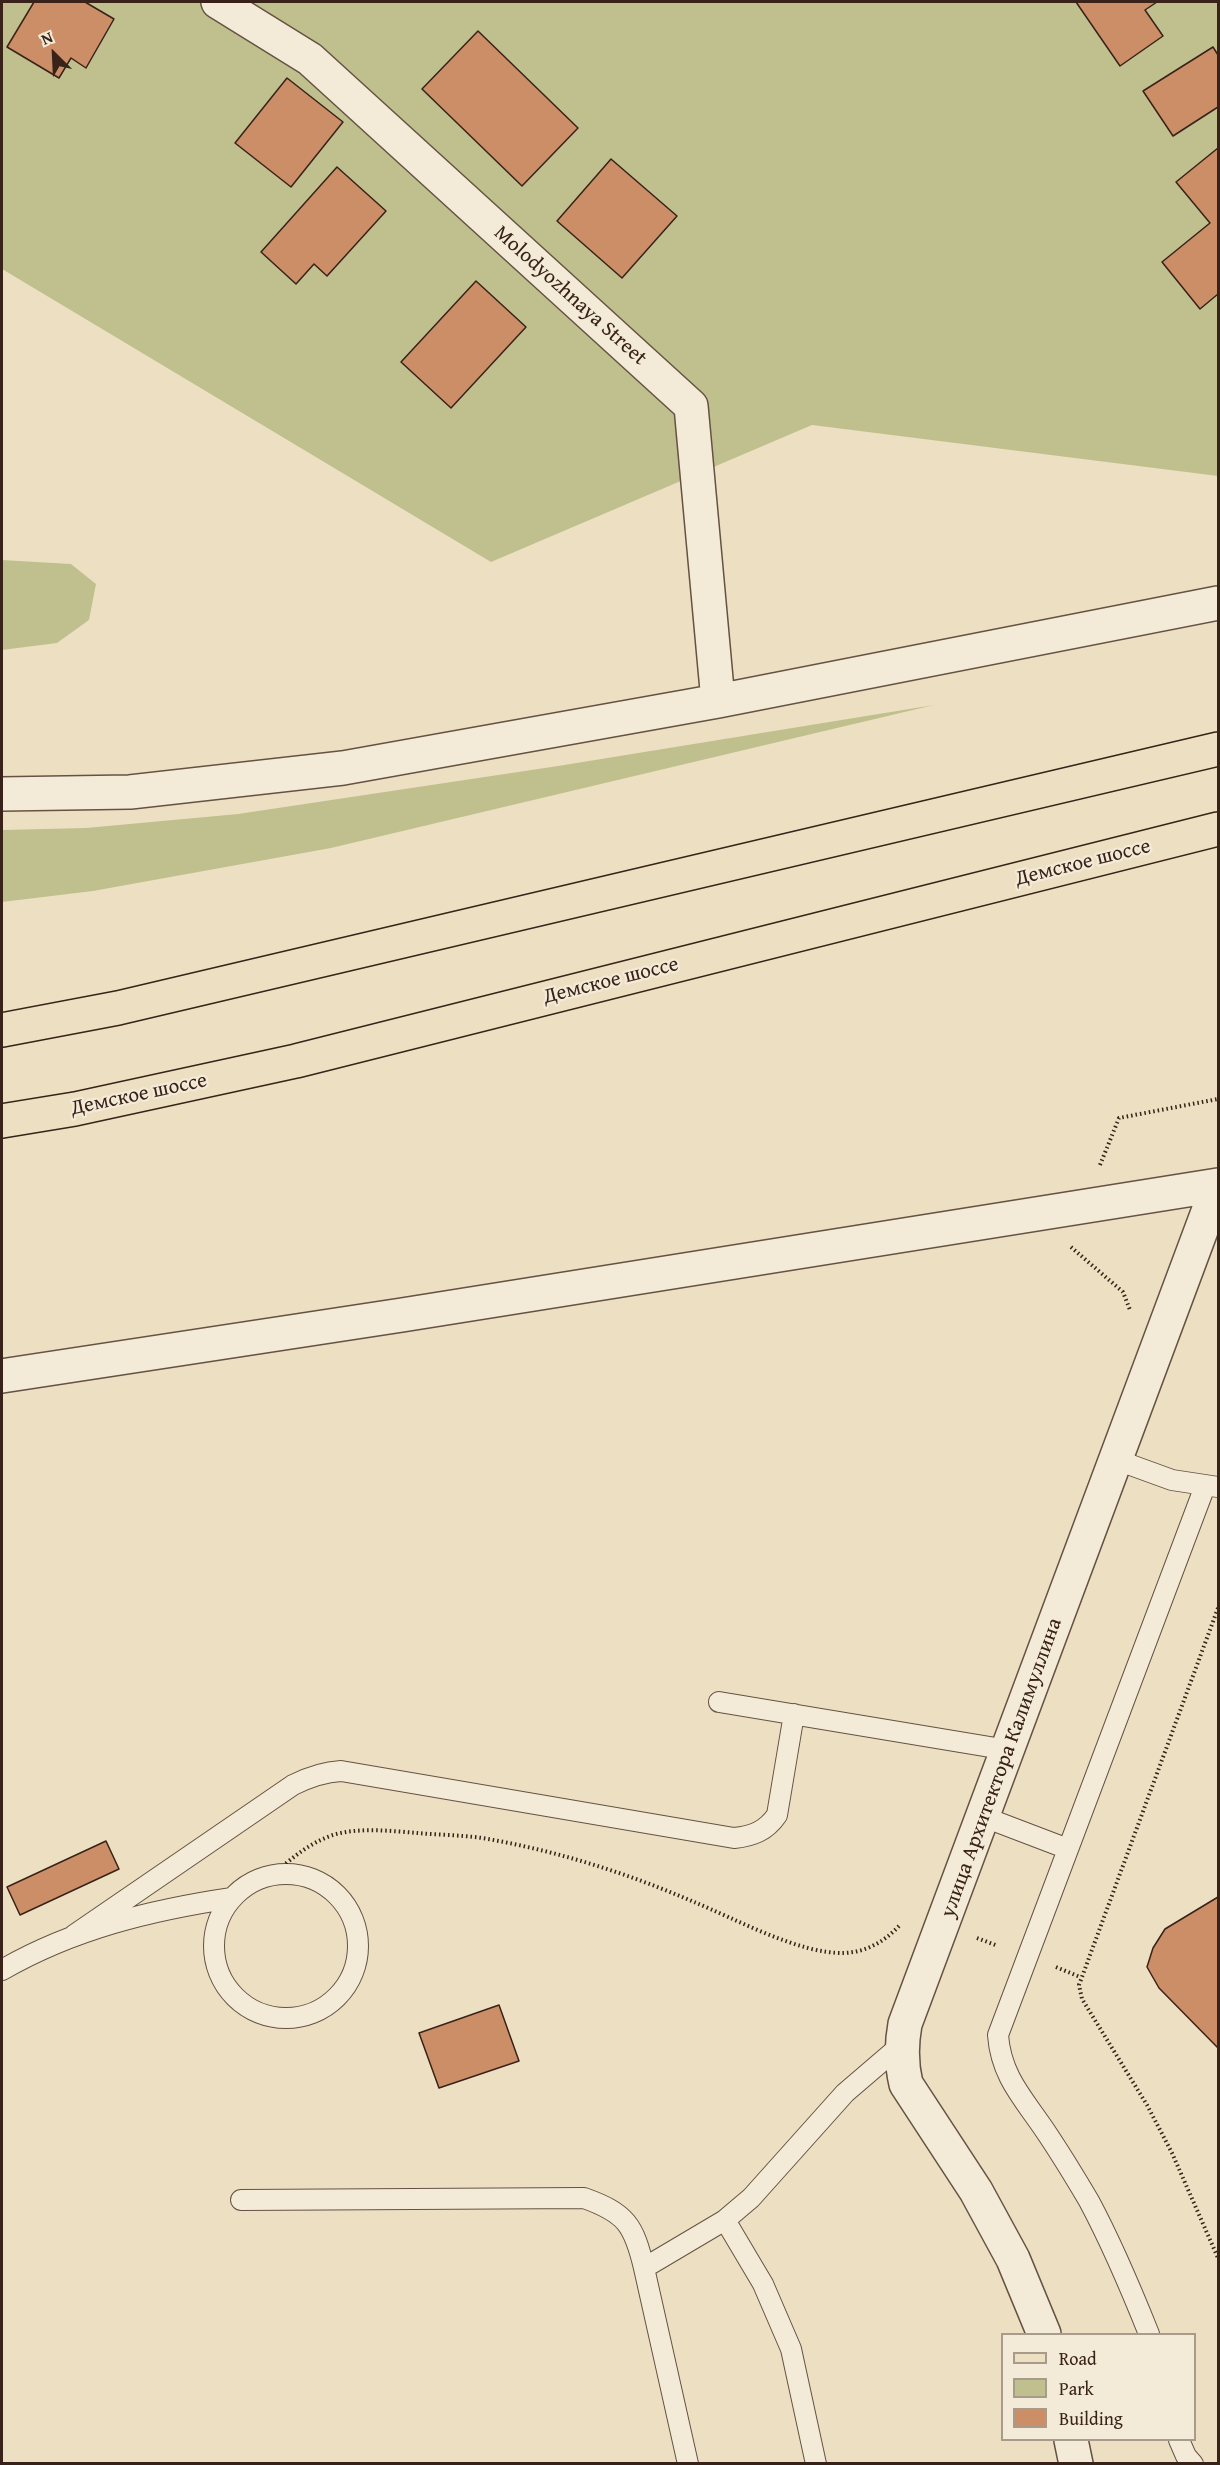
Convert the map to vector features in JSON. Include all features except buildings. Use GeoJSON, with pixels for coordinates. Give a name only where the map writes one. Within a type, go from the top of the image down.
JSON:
{"type":"FeatureCollection","features":[{"type":"Feature","properties":{"kind":"main road"},"geometry":{"type":"LineString","coordinates":[[2,1030],[118,1008],[1218,750]]}},
{"type":"Feature","properties":{"kind":"main road","name":"Демское шоссе"},"geometry":{"type":"LineString","coordinates":[[2,1121],[75,1109],[296,1061],[1218,829]]}},
{"type":"Feature","properties":{"kind":"street","name":"Molodyozhnaya Street"},"geometry":{"type":"LineString","coordinates":[[218,2],[310,59],[691,406],[718,702]]}},
{"type":"Feature","properties":{"kind":"street"},"geometry":{"type":"LineString","coordinates":[[2,795],[130,792],[343,768],[718,702],[1218,603]]}},
{"type":"Feature","properties":{"kind":"street"},"geometry":{"type":"LineString","coordinates":[[2,1376],[414,1314],[1218,1185]]}},
{"type":"Feature","properties":{"kind":"street","name":"улица Архитектора Калимуллина"},"geometry":{"type":"LineString","coordinates":[[1044,2333],[1013,2259],[981,2200],[906,2084],[901,2045],[905,2024],[1218,1185]]}},
{"type":"Feature","properties":{"kind":"street"},"geometry":{"type":"LineString","coordinates":[[1071,2441],[1076,2463]]}},
{"type":"Feature","properties":{"kind":"lane"},"geometry":{"type":"LineString","coordinates":[[1117,1460],[1172,1480],[1212,1487],[1068,1849],[998,2035],[1002,2061],[1016,2091],[1048,2134],[1089,2201],[1120,2262],[1149,2333]]}},
{"type":"Feature","properties":{"kind":"lane"},"geometry":{"type":"LineString","coordinates":[[719,1702],[1008,1750]]}},
{"type":"Feature","properties":{"kind":"lane"},"geometry":{"type":"LineString","coordinates":[[2,1970],[74,1935],[293,1785],[324,1772],[341,1771],[734,1838],[748,1837],[770,1824],[777,1815],[794,1714]]}},
{"type":"Feature","properties":{"kind":"lane"},"geometry":{"type":"LineString","coordinates":[[984,1817],[1068,1849]]}},
{"type":"Feature","properties":{"kind":"lane"},"geometry":{"type":"LineString","coordinates":[[74,1935],[173,1907],[232,1898],[250,1883],[272,1875],[296,1875],[319,1881],[338,1896],[351,1916],[357,1939],[356,1962],[347,1984],[331,2002],[310,2013],[298,2016],[287,2018],[263,2014],[242,2004],[225,1986],[216,1965],[213,1941],[219,1918],[232,1898]]}},
{"type":"Feature","properties":{"kind":"lane"},"geometry":{"type":"LineString","coordinates":[[644,2268],[725,2220],[751,2198],[845,2093],[901,2045]]}},
{"type":"Feature","properties":{"kind":"lane"},"geometry":{"type":"LineString","coordinates":[[241,2200],[584,2198],[607,2206],[622,2217],[637,2236],[688,2463]]}},
{"type":"Feature","properties":{"kind":"lane"},"geometry":{"type":"LineString","coordinates":[[725,2220],[762,2284],[791,2349],[816,2463]]}},
{"type":"Feature","properties":{"kind":"lane"},"geometry":{"type":"LineString","coordinates":[[1180,2441],[1186,2456],[1193,2463]]}},
{"type":"Feature","properties":{"kind":"path"},"geometry":{"type":"LineString","coordinates":[[1084,1207],[1119,1118],[1218,1099]]}},
{"type":"Feature","properties":{"kind":"path"},"geometry":{"type":"LineString","coordinates":[[1218,1608],[1080,1977],[1082,1999],[1142,2096],[1172,2153],[1218,2258]]}},
{"type":"Feature","properties":{"kind":"path"},"geometry":{"type":"LineString","coordinates":[[943,1925],[1080,1977]]}},
{"type":"Feature","properties":{"kind":"green space"},"geometry":{"type":"Polygon","coordinates":[[[2,2],[1218,2],[1218,476],[812,425],[491,562],[2,269],[2,2]]]}},
{"type":"Feature","properties":{"kind":"green space"},"geometry":{"type":"Polygon","coordinates":[[[2,560],[71,564],[96,584],[89,620],[57,643],[2,650],[2,560]]]}},
{"type":"Feature","properties":{"kind":"green space"},"geometry":{"type":"Polygon","coordinates":[[[934,705],[331,848],[93,891],[2,902],[2,830],[86,828],[238,814],[558,766],[934,705]]]}}]}
